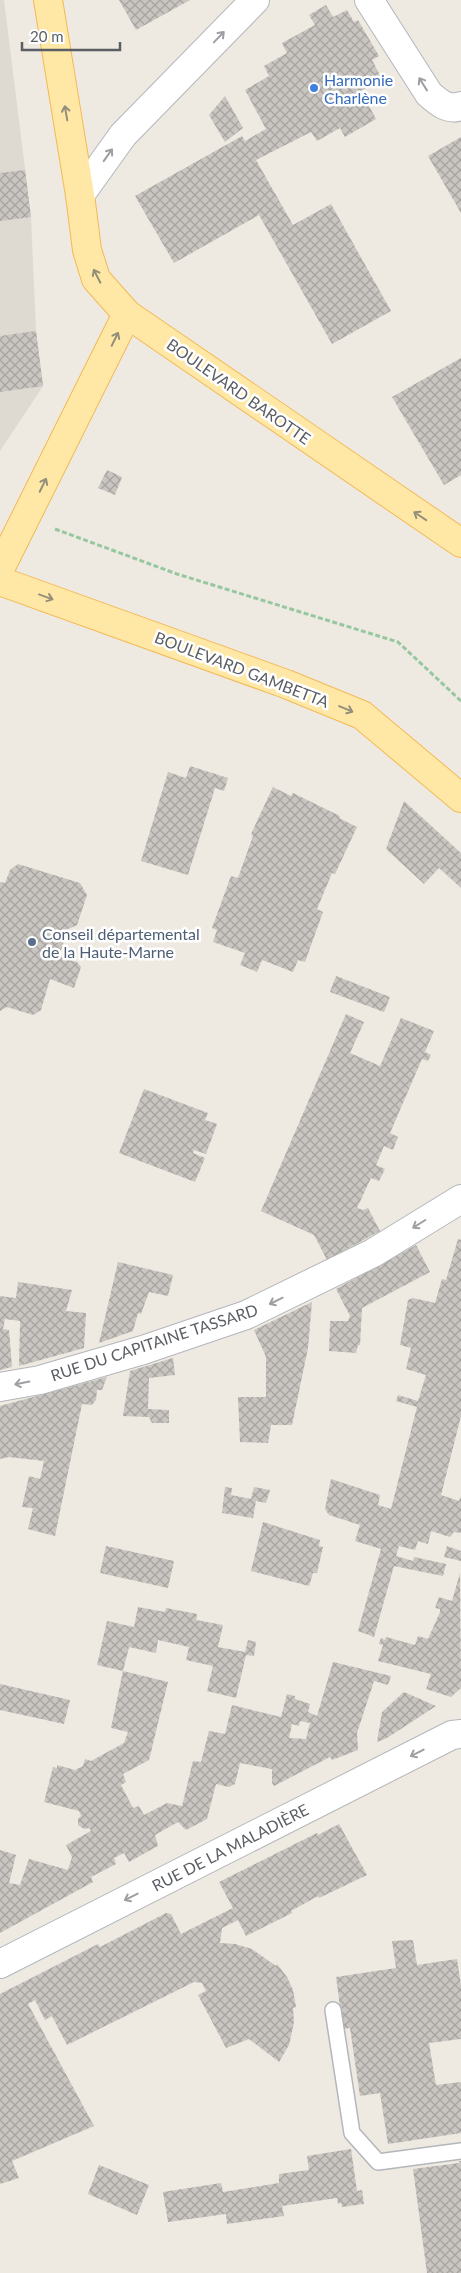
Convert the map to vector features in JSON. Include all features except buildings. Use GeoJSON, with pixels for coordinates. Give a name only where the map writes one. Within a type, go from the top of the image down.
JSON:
{"type":"FeatureCollection","features":[{"type":"Feature","properties":{"kind":"main road","name":"BOULEVARD BAROTTE"},"geometry":{"type":"LineString","coordinates":[[48,0],[87,250],[96,279],[127,314],[461,543]]}},
{"type":"Feature","properties":{"kind":"main road"},"geometry":{"type":"LineString","coordinates":[[0,569],[16,525],[127,314]]}},
{"type":"Feature","properties":{"kind":"main road","name":"BOULEVARD GAMBETTA"},"geometry":{"type":"LineString","coordinates":[[0,581],[286,684],[362,715],[461,798]]}},
{"type":"Feature","properties":{"kind":"street"},"geometry":{"type":"LineString","coordinates":[[80,196],[122,135],[255,0]]}},
{"type":"Feature","properties":{"kind":"street"},"geometry":{"type":"LineString","coordinates":[[369,0],[429,94],[441,105],[455,108],[461,106]]}},
{"type":"Feature","properties":{"kind":"street","name":"RUE DU CAPITAINE TASSARD"},"geometry":{"type":"LineString","coordinates":[[0,1387],[40,1380],[142,1350],[246,1315],[373,1253],[461,1199]]}},
{"type":"Feature","properties":{"kind":"street","name":"RUE DE LA MALADIÈRE"},"geometry":{"type":"LineString","coordinates":[[0,1964],[452,1735],[461,1734]]}},
{"type":"Feature","properties":{"kind":"lane"},"geometry":{"type":"LineString","coordinates":[[333,2010],[352,2133],[378,2162],[461,2151]]}},
{"type":"Feature","properties":{"kind":"path"},"geometry":{"type":"LineString","coordinates":[[16,525],[398,642],[461,701]]}},
{"type":"Feature","properties":{"kind":"shaded area"},"geometry":{"type":"Polygon","coordinates":[[[0,0],[4,0],[31,217],[36,331],[43,386],[0,451],[0,0]]]}},
{"type":"Feature","properties":{"kind":"place","name":"Harmonie Charlène"},"geometry":{"type":"Point","coordinates":[314,88]}},
{"type":"Feature","properties":{"kind":"place","name":"Conseil départemental de la Haute-Marne"},"geometry":{"type":"Point","coordinates":[32,942]}}]}
